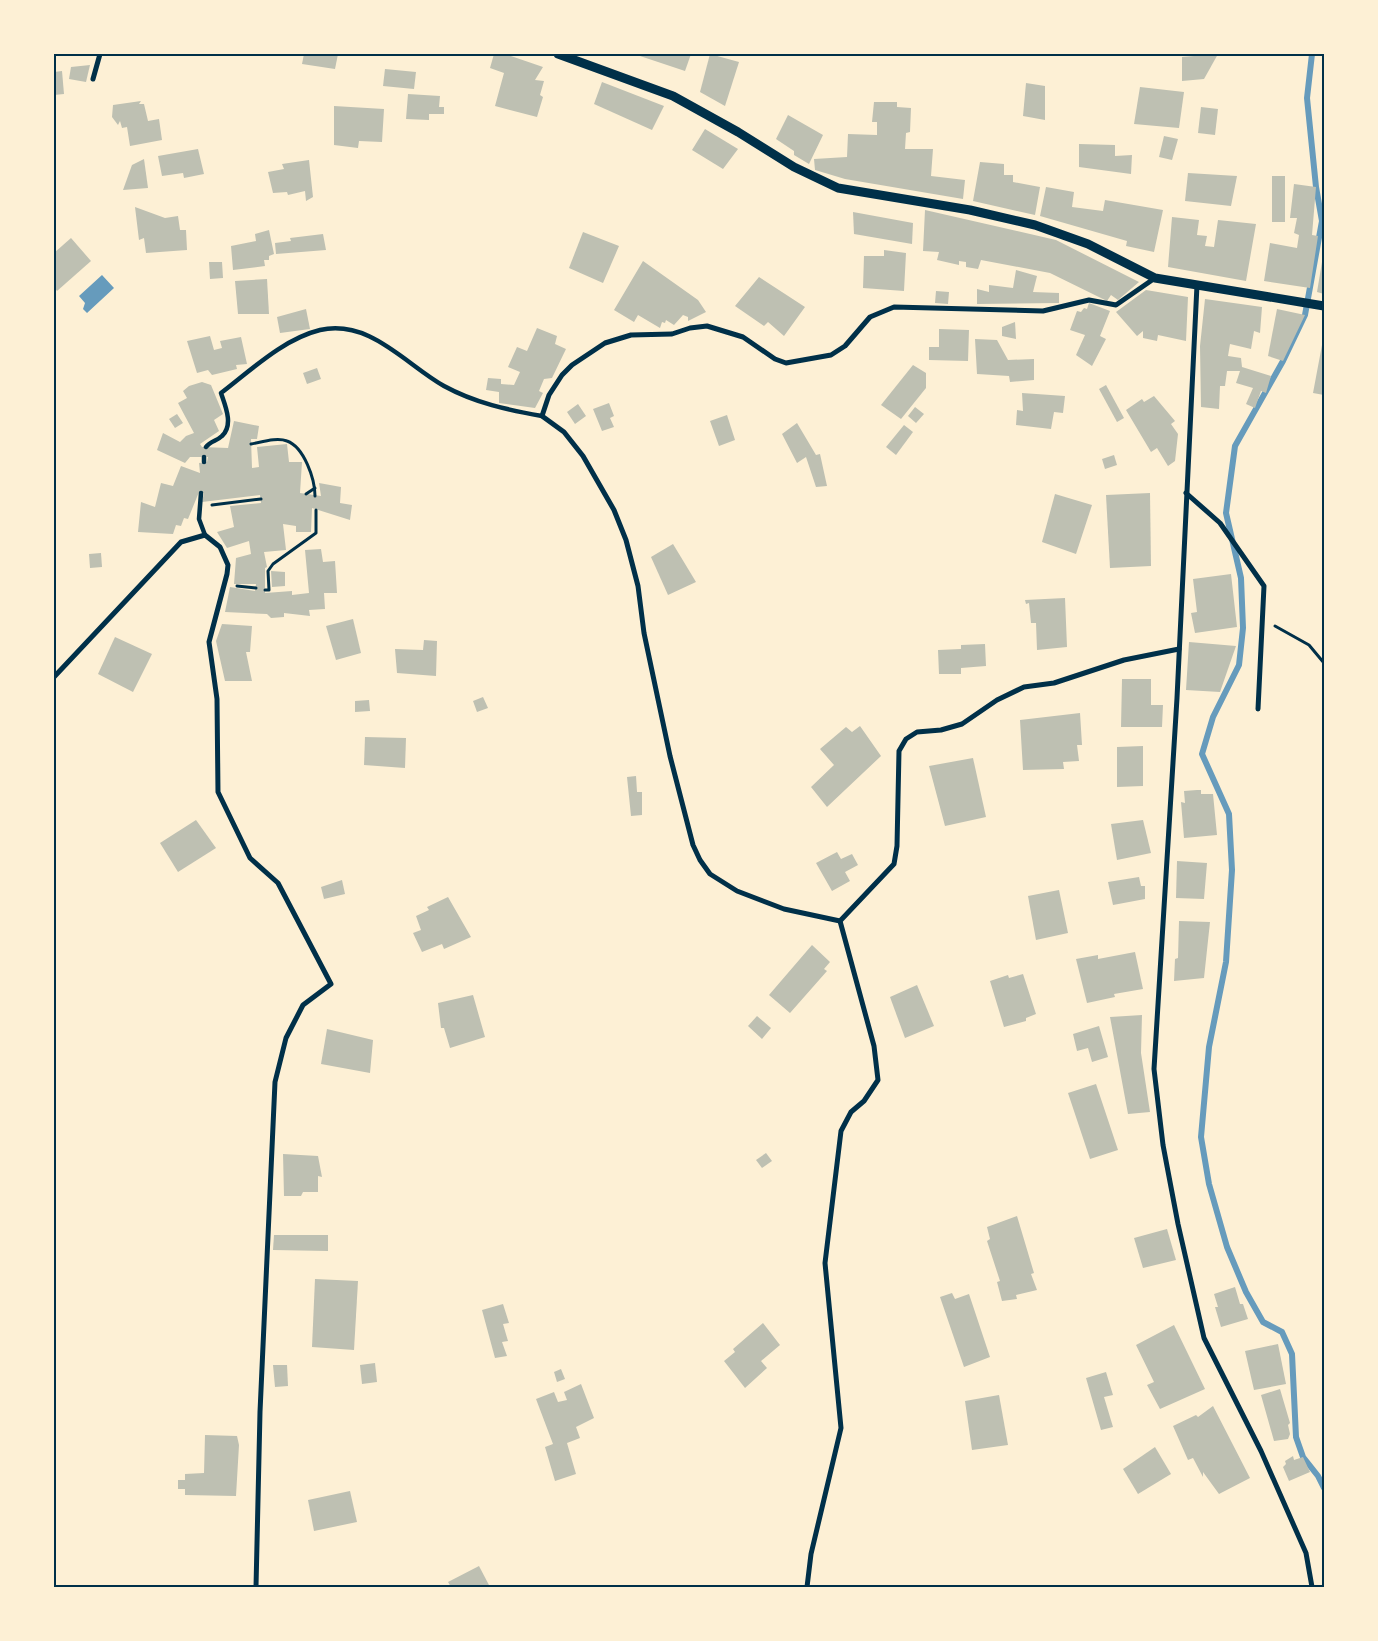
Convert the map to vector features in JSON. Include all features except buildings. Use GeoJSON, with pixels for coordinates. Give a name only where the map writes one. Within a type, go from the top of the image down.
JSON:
{"type":"FeatureCollection","features":[{"type":"Feature","properties":{"kind":"street"},"geometry":{"type":"LineString","coordinates":[[93,79],[100,54]]}},
{"type":"Feature","properties":{"kind":"street"},"geometry":{"type":"LineString","coordinates":[[558,54],[672,96],[738,132],[794,168],[838,188],[970,210],[1035,225],[1088,244],[1155,278],[1324,306]]}},
{"type":"Feature","properties":{"kind":"street"},"geometry":{"type":"LineString","coordinates":[[542,416],[549,395],[562,374],[572,365],[604,344],[631,335],[672,334],[690,328],[708,326],[743,337],[775,359],[786,363],[831,356],[845,346],[870,317],[894,307],[1043,311],[1090,300],[1116,306],[1155,278]]}},
{"type":"Feature","properties":{"kind":"street"},"geometry":{"type":"LineString","coordinates":[[1197,285],[1179,649],[1154,1069],[1163,1145],[1178,1224],[1204,1338],[1261,1451],[1306,1553],[1312,1587]]}},
{"type":"Feature","properties":{"kind":"street"},"geometry":{"type":"LineString","coordinates":[[206,447],[223,436],[226,430],[229,416],[221,393],[281,349],[319,330],[345,330],[370,336],[384,343],[445,386],[492,407],[542,416],[564,432],[583,456],[614,510],[626,540],[638,586],[644,633],[670,756],[693,846],[700,860],[710,874],[738,891],[784,909],[840,921]]}},
{"type":"Feature","properties":{"kind":"street"},"geometry":{"type":"LineString","coordinates":[[1186,492],[1220,523],[1239,554],[1252,567],[1264,586],[1258,709]]}},
{"type":"Feature","properties":{"kind":"street"},"geometry":{"type":"LineString","coordinates":[[201,493],[198,506],[199,519],[205,535],[220,547],[225,555],[227,574],[209,642],[217,699],[218,792],[250,858],[278,883],[331,984],[304,1005],[286,1038],[275,1082],[260,1412],[256,1587]]}},
{"type":"Feature","properties":{"kind":"street"},"geometry":{"type":"LineString","coordinates":[[54,677],[181,542],[205,535]]}},
{"type":"Feature","properties":{"kind":"street"},"geometry":{"type":"LineString","coordinates":[[840,921],[894,864],[897,846],[898,758],[902,745],[911,735],[924,730],[941,730],[962,724],[989,705],[1024,687],[1054,683],[1124,660],[1179,649]]}},
{"type":"Feature","properties":{"kind":"street"},"geometry":{"type":"LineString","coordinates":[[806,1587],[810,1554],[840,1428],[825,1263],[841,1131],[851,1112],[864,1101],[878,1080],[874,1046],[840,921]]}},
{"type":"Feature","properties":{"kind":"path"},"geometry":{"type":"LineString","coordinates":[[251,444],[281,440],[292,443],[310,469],[315,496]]}},
{"type":"Feature","properties":{"kind":"path"},"geometry":{"type":"LineString","coordinates":[[306,494],[315,488]]}},
{"type":"Feature","properties":{"kind":"path"},"geometry":{"type":"LineString","coordinates":[[198,506],[261,499]]}},
{"type":"Feature","properties":{"kind":"path"},"geometry":{"type":"LineString","coordinates":[[265,590],[268,590],[268,571],[273,564],[316,533],[316,510]]}},
{"type":"Feature","properties":{"kind":"path"},"geometry":{"type":"LineString","coordinates":[[225,584],[256,588]]}},
{"type":"Feature","properties":{"kind":"path"},"geometry":{"type":"LineString","coordinates":[[1263,619],[1309,645],[1324,663]]}},
{"type":"Feature","properties":{"kind":"water"},"geometry":{"type":"Polygon","coordinates":[[[102,275],[114,288],[87,313],[83,309],[85,303],[79,296],[102,275]]]}},
{"type":"Feature","properties":{"kind":"waterway"},"geometry":{"type":"LineString","coordinates":[[1312,54],[1307,98],[1316,187],[1322,221],[1305,315],[1283,361],[1235,446],[1226,513],[1241,578],[1243,628],[1239,665],[1213,717],[1202,754],[1229,814],[1232,870],[1226,962],[1209,1047],[1201,1137],[1209,1184],[1227,1247],[1246,1292],[1263,1322],[1282,1332],[1292,1354],[1296,1437],[1303,1457],[1318,1476],[1324,1488]]}}]}
